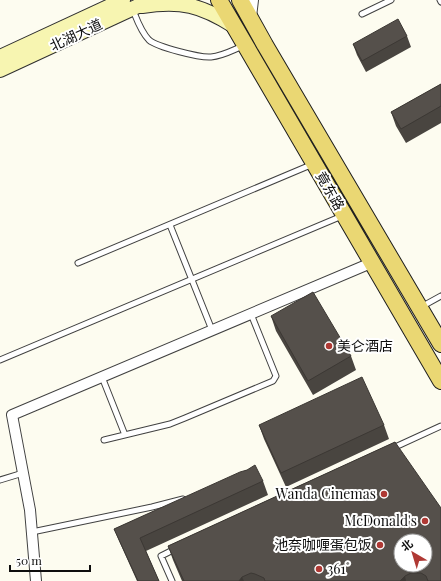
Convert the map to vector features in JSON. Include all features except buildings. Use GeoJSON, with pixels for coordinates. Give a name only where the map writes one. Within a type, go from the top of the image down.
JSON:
{"type":"FeatureCollection","features":[{"type":"Feature","properties":{"kind":"main road","name":"北湖大道"},"geometry":{"type":"LineString","coordinates":[[0,57],[128,4],[151,0]]}},
{"type":"Feature","properties":{"kind":"main road"},"geometry":{"type":"LineString","coordinates":[[128,4],[167,0],[183,2],[196,5],[221,17],[234,26]]}},
{"type":"Feature","properties":{"kind":"main road","name":"竟东路"},"geometry":{"type":"LineString","coordinates":[[219,0],[441,381]]}},
{"type":"Feature","properties":{"kind":"main road","name":"竟东路"},"geometry":{"type":"LineString","coordinates":[[240,0],[420,308],[434,327],[441,344]]}},
{"type":"Feature","properties":{"kind":"main road","name":"北湖大道"},"geometry":{"type":"LineString","coordinates":[[0,70],[128,4]]}},
{"type":"Feature","properties":{"kind":"street"},"geometry":{"type":"LineString","coordinates":[[250,18],[252,0]]}},
{"type":"Feature","properties":{"kind":"street"},"geometry":{"type":"LineString","coordinates":[[36,581],[30,510],[12,415],[371,263]]}},
{"type":"Feature","properties":{"kind":"lane"},"geometry":{"type":"LineString","coordinates":[[362,14],[391,0]]}},
{"type":"Feature","properties":{"kind":"lane"},"geometry":{"type":"LineString","coordinates":[[128,4],[143,33],[156,45],[210,57],[221,55],[245,45]]}},
{"type":"Feature","properties":{"kind":"lane"},"geometry":{"type":"LineString","coordinates":[[78,263],[314,163]]}},
{"type":"Feature","properties":{"kind":"lane"},"geometry":{"type":"LineString","coordinates":[[0,360],[344,215]]}},
{"type":"Feature","properties":{"kind":"lane"},"geometry":{"type":"LineString","coordinates":[[170,224],[212,330]]}},
{"type":"Feature","properties":{"kind":"lane"},"geometry":{"type":"LineString","coordinates":[[420,308],[441,296]]}},
{"type":"Feature","properties":{"kind":"lane"},"geometry":{"type":"LineString","coordinates":[[104,440],[170,424],[273,381],[276,376],[251,314]]}},
{"type":"Feature","properties":{"kind":"lane"},"geometry":{"type":"LineString","coordinates":[[102,377],[125,435]]}},
{"type":"Feature","properties":{"kind":"lane"},"geometry":{"type":"LineString","coordinates":[[391,450],[441,426]]}},
{"type":"Feature","properties":{"kind":"lane"},"geometry":{"type":"LineString","coordinates":[[0,480],[23,473]]}},
{"type":"Feature","properties":{"kind":"lane"},"geometry":{"type":"LineString","coordinates":[[32,532],[188,498]]}},
{"type":"Feature","properties":{"kind":"lane"},"geometry":{"type":"LineString","coordinates":[[172,581],[161,556],[183,546]]}},
{"type":"Feature","properties":{"kind":"place","name":"美仑酒店"},"geometry":{"type":"Point","coordinates":[329,346]}},
{"type":"Feature","properties":{"kind":"place","name":"Wanda Cinemas"},"geometry":{"type":"Point","coordinates":[384,494]}},
{"type":"Feature","properties":{"kind":"place","name":"McDonald's"},"geometry":{"type":"Point","coordinates":[425,521]}},
{"type":"Feature","properties":{"kind":"place","name":"池奈咖喱蛋包饭"},"geometry":{"type":"Point","coordinates":[380,545]}},
{"type":"Feature","properties":{"kind":"place","name":"361˚"},"geometry":{"type":"Point","coordinates":[319,569]}}]}
